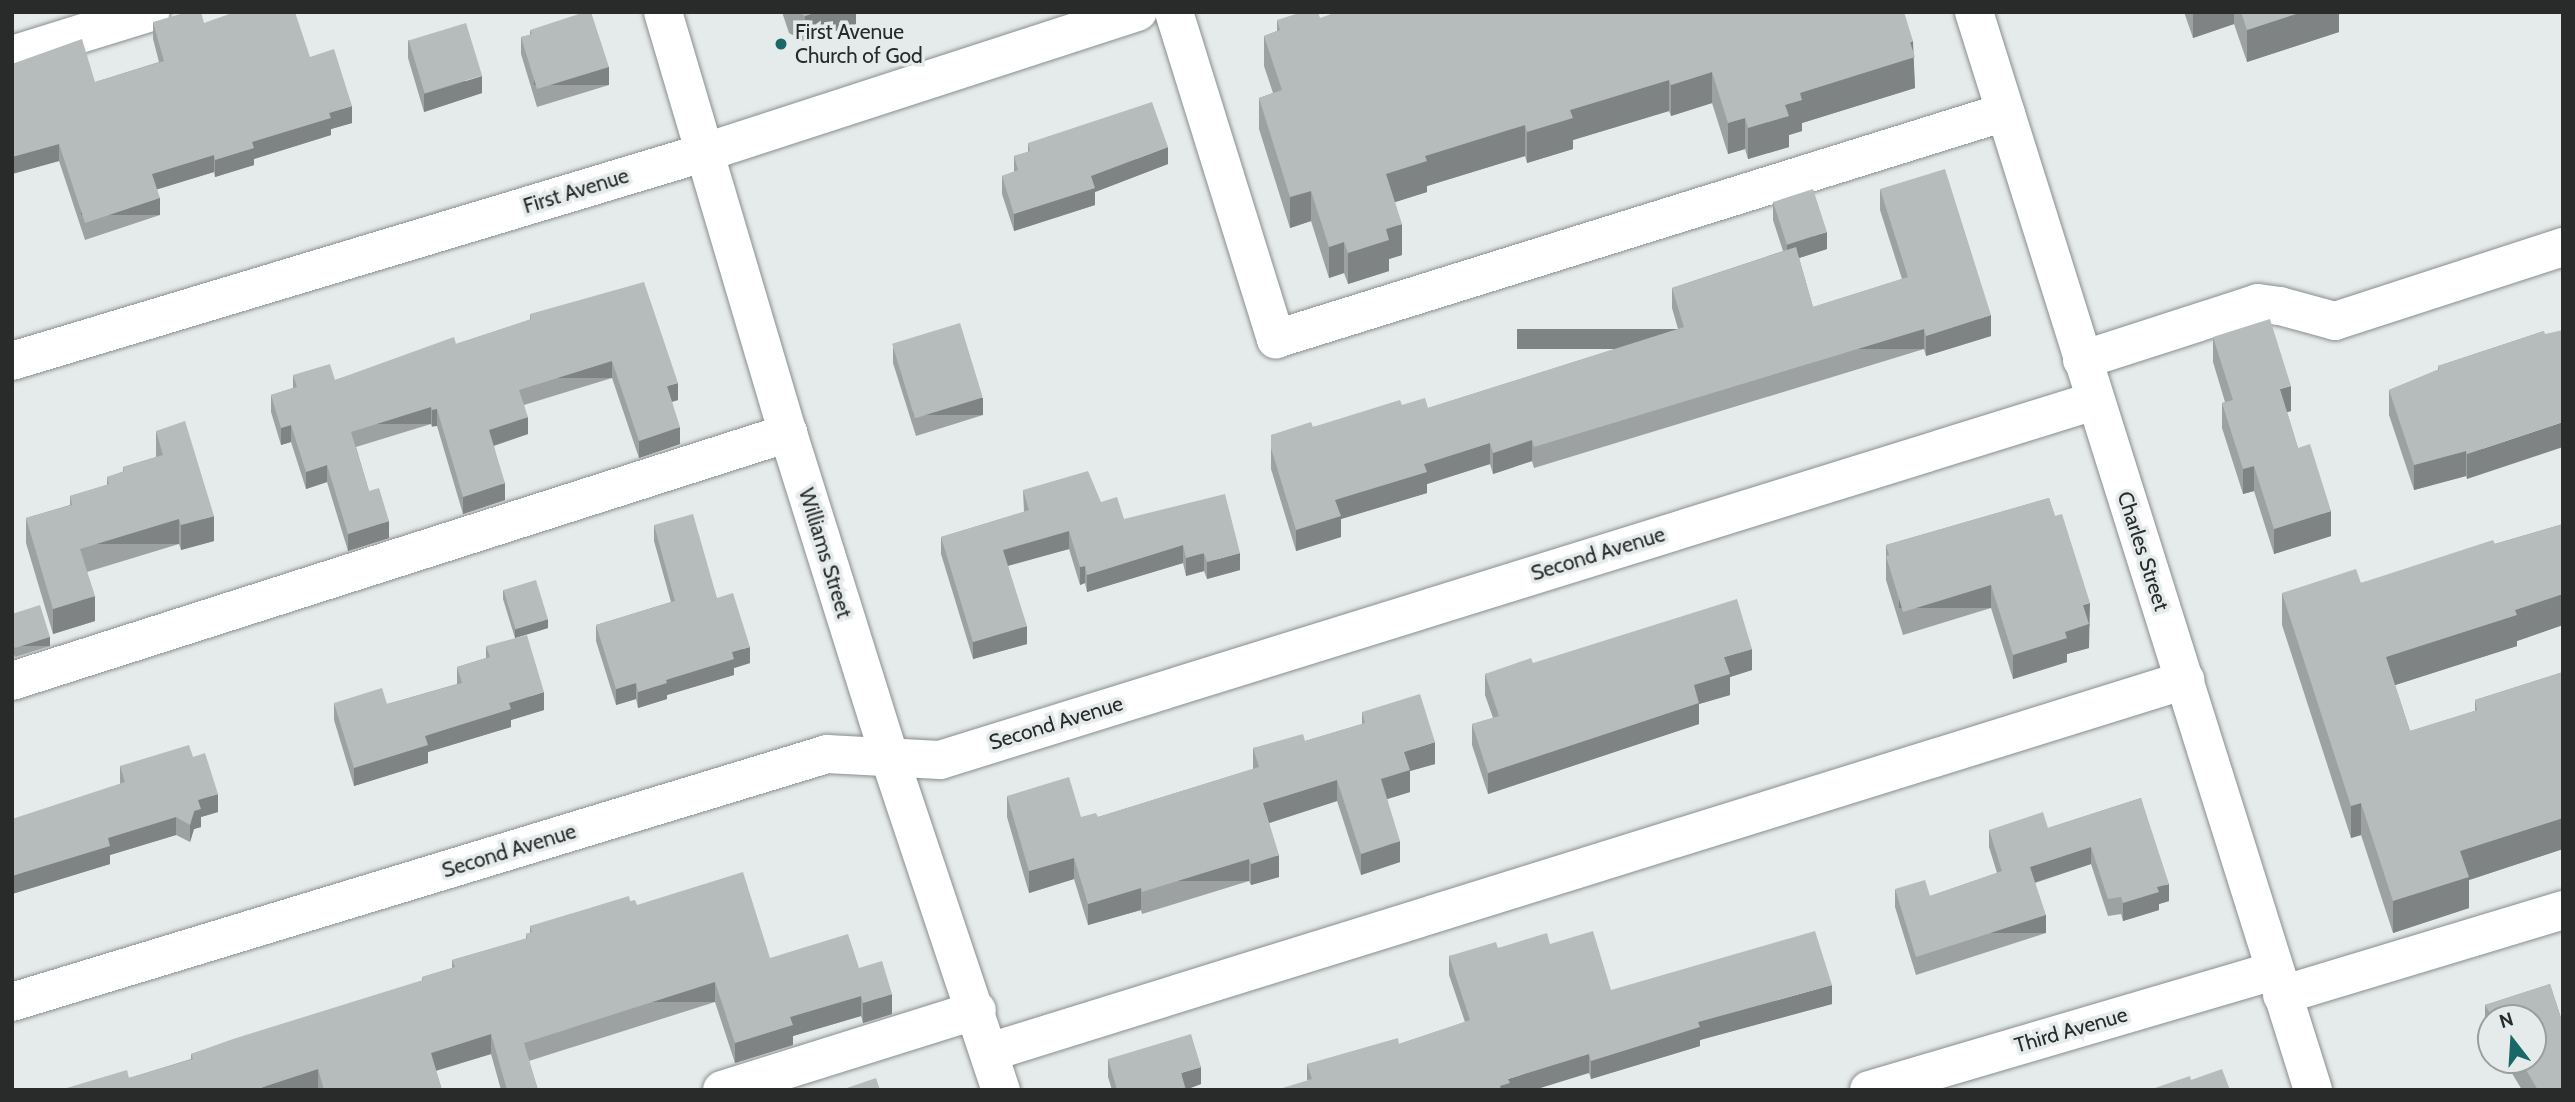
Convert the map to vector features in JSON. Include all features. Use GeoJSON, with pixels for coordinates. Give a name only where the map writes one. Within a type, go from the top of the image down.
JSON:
{"type":"FeatureCollection","features":[{"type":"Feature","properties":{"kind":"street"},"geometry":{"type":"LineString","coordinates":[[12,55],[151,12]]}},
{"type":"Feature","properties":{"kind":"street","name":"Williams Street"},"geometry":{"type":"LineString","coordinates":[[663,12],[788,433],[889,756],[1002,1090]]}},
{"type":"Feature","properties":{"kind":"street","name":"First Avenue"},"geometry":{"type":"LineString","coordinates":[[12,361],[706,152],[1138,12]]}},
{"type":"Feature","properties":{"kind":"street"},"geometry":{"type":"LineString","coordinates":[[1174,12],[1276,339],[2005,112]]}},
{"type":"Feature","properties":{"kind":"street","name":"Charles Street"},"geometry":{"type":"LineString","coordinates":[[1974,12],[2094,401],[2185,680],[2313,1090]]}},
{"type":"Feature","properties":{"kind":"street"},"geometry":{"type":"LineString","coordinates":[[2082,360],[2258,303],[2335,321],[2563,247]]}},
{"type":"Feature","properties":{"kind":"street","name":"Second Avenue"},"geometry":{"type":"LineString","coordinates":[[12,1002],[827,754],[940,760],[2094,401]]}},
{"type":"Feature","properties":{"kind":"street"},"geometry":{"type":"LineString","coordinates":[[12,681],[788,433]]}},
{"type":"Feature","properties":{"kind":"street"},"geometry":{"type":"LineString","coordinates":[[990,1052],[2185,680]]}},
{"type":"Feature","properties":{"kind":"street","name":"Third Avenue"},"geometry":{"type":"LineString","coordinates":[[1869,1090],[2563,910]]}},
{"type":"Feature","properties":{"kind":"street"},"geometry":{"type":"LineString","coordinates":[[722,1090],[977,1010]]}},
{"type":"Feature","properties":{"kind":"building"},"geometry":{"type":"Polygon","coordinates":[[[187,12],[201,12],[204,23],[235,12],[295,12],[310,57],[334,49],[352,106],[329,113],[331,118],[252,142],[254,148],[215,160],[214,155],[152,174],[160,198],[85,223],[59,144],[12,157],[12,64],[82,39],[95,82],[164,61],[153,22],[187,12]]]}},
{"type":"Feature","properties":{"kind":"building"},"geometry":{"type":"Polygon","coordinates":[[[591,12],[609,67],[537,89],[521,37],[532,34],[530,30],[591,12]]]}},
{"type":"Feature","properties":{"kind":"building"},"geometry":{"type":"Polygon","coordinates":[[[797,12],[817,12],[805,16],[797,12]]]}},
{"type":"Feature","properties":{"kind":"building"},"geometry":{"type":"Polygon","coordinates":[[[1302,12],[1318,12],[1320,18],[1337,12],[1904,12],[1915,57],[1800,93],[1802,100],[1785,105],[1789,116],[1748,128],[1745,118],[1728,123],[1712,72],[1671,85],[1669,80],[1570,110],[1573,118],[1527,132],[1525,125],[1425,156],[1427,161],[1386,174],[1402,224],[1386,229],[1389,240],[1348,253],[1344,242],[1329,247],[1311,191],[1290,197],[1259,98],[1282,90],[1264,36],[1280,30],[1277,20],[1302,12]]]}},
{"type":"Feature","properties":{"kind":"building"},"geometry":{"type":"Polygon","coordinates":[[[2241,12],[2302,12],[2247,30],[2241,12]]]}},
{"type":"Feature","properties":{"kind":"building"},"geometry":{"type":"Polygon","coordinates":[[[466,23],[482,76],[425,93],[409,41],[466,23]]]}},
{"type":"Feature","properties":{"kind":"building"},"geometry":{"type":"Polygon","coordinates":[[[1152,102],[1168,147],[1091,176],[1095,188],[1014,214],[1002,176],[1018,170],[1014,156],[1030,151],[1028,143],[1152,102]]]}},
{"type":"Feature","properties":{"kind":"building"},"geometry":{"type":"Polygon","coordinates":[[[1945,169],[1991,315],[1926,336],[1924,329],[1534,447],[1532,440],[1493,453],[1490,443],[1424,464],[1427,472],[1335,500],[1341,516],[1296,530],[1271,448],[1271,435],[1311,422],[1313,427],[1400,400],[1402,405],[1425,398],[1428,408],[1684,327],[1672,288],[1796,247],[1813,307],[1908,277],[1880,189],[1945,169]]]}},
{"type":"Feature","properties":{"kind":"building"},"geometry":{"type":"Polygon","coordinates":[[[1813,189],[1827,232],[1787,245],[1773,202],[1813,189]]]}},
{"type":"Feature","properties":{"kind":"building"},"geometry":{"type":"Polygon","coordinates":[[[644,282],[678,383],[667,386],[680,427],[639,441],[612,361],[519,390],[528,417],[489,430],[505,483],[463,497],[437,409],[432,410],[431,407],[351,432],[369,491],[379,488],[389,521],[348,534],[327,465],[306,472],[291,425],[281,428],[271,395],[297,387],[293,375],[330,364],[335,380],[454,337],[456,344],[531,319],[530,314],[644,282]]]}},
{"type":"Feature","properties":{"kind":"building"},"geometry":{"type":"Polygon","coordinates":[[[2270,319],[2291,386],[2280,389],[2298,448],[2310,444],[2331,511],[2274,529],[2254,466],[2243,469],[2222,403],[2233,400],[2213,337],[2270,319]]]}},
{"type":"Feature","properties":{"kind":"building"},"geometry":{"type":"Polygon","coordinates":[[[960,323],[983,398],[915,418],[892,344],[960,323]]]}},
{"type":"Feature","properties":{"kind":"building"},"geometry":{"type":"Polygon","coordinates":[[[2563,330],[2563,422],[2467,454],[2466,451],[2414,465],[2389,390],[2439,369],[2438,366],[2544,331],[2545,334],[2563,330]]]}},
{"type":"Feature","properties":{"kind":"building"},"geometry":{"type":"Polygon","coordinates":[[[185,421],[214,516],[181,525],[179,519],[80,549],[95,596],[53,609],[26,518],[72,505],[70,496],[109,484],[107,477],[124,471],[123,467],[163,455],[156,431],[185,421]]]}},
{"type":"Feature","properties":{"kind":"building"},"geometry":{"type":"Polygon","coordinates":[[[1088,471],[1101,502],[1117,497],[1124,519],[1225,494],[1240,553],[1207,562],[1204,553],[1186,558],[1183,545],[1087,575],[1085,566],[1080,567],[1069,531],[1003,550],[1027,626],[973,642],[941,537],[1029,510],[1023,490],[1088,471]]]}},
{"type":"Feature","properties":{"kind":"building"},"geometry":{"type":"Polygon","coordinates":[[[2049,498],[2055,516],[2062,514],[2090,603],[2083,605],[2089,624],[2065,632],[2067,638],[2013,655],[1991,585],[1903,612],[1886,556],[1889,555],[1886,545],[2049,498]]]}},
{"type":"Feature","properties":{"kind":"building"},"geometry":{"type":"Polygon","coordinates":[[[693,514],[717,598],[733,593],[750,647],[732,652],[734,659],[666,680],[667,683],[638,692],[636,683],[616,689],[596,625],[675,601],[654,525],[693,514]]]}},
{"type":"Feature","properties":{"kind":"building"},"geometry":{"type":"Polygon","coordinates":[[[2563,524],[2563,594],[2515,610],[2517,615],[2386,657],[2410,731],[2477,710],[2475,700],[2563,672],[2563,818],[2460,851],[2469,877],[2393,901],[2361,803],[2351,806],[2282,593],[2356,569],[2361,583],[2493,540],[2495,544],[2563,524]]]}},
{"type":"Feature","properties":{"kind":"building"},"geometry":{"type":"Polygon","coordinates":[[[536,580],[548,619],[515,629],[503,590],[536,580]]]}},
{"type":"Feature","properties":{"kind":"building"},"geometry":{"type":"Polygon","coordinates":[[[1737,599],[1752,649],[1724,657],[1730,674],[1694,685],[1699,703],[1488,773],[1472,724],[1499,716],[1485,674],[1531,658],[1533,663],[1737,599]]]}},
{"type":"Feature","properties":{"kind":"building"},"geometry":{"type":"Polygon","coordinates":[[[40,605],[50,637],[15,648],[12,641],[12,614],[40,605]]]}},
{"type":"Feature","properties":{"kind":"building"},"geometry":{"type":"Polygon","coordinates":[[[527,635],[544,692],[509,703],[511,709],[425,736],[428,745],[354,768],[334,703],[382,688],[387,704],[462,683],[457,667],[490,657],[486,646],[527,635]]]}},
{"type":"Feature","properties":{"kind":"building"},"geometry":{"type":"Polygon","coordinates":[[[1420,694],[1435,742],[1404,752],[1410,770],[1381,779],[1400,841],[1361,854],[1337,780],[1263,803],[1279,855],[1251,864],[1249,859],[1142,892],[1141,888],[1088,904],[1074,858],[1029,871],[1007,796],[1069,777],[1081,817],[1096,813],[1098,817],[1259,767],[1253,748],[1303,734],[1305,741],[1365,723],[1362,712],[1420,694]]]}},
{"type":"Feature","properties":{"kind":"building"},"geometry":{"type":"Polygon","coordinates":[[[189,745],[193,757],[205,753],[218,794],[198,800],[201,809],[194,811],[190,825],[176,817],[108,838],[110,846],[12,876],[12,819],[125,782],[120,766],[189,745]]]}},
{"type":"Feature","properties":{"kind":"building"},"geometry":{"type":"Polygon","coordinates":[[[2141,798],[2169,884],[2157,887],[2159,892],[2123,903],[2121,897],[2108,899],[2091,847],[2030,867],[2046,915],[1916,957],[1895,889],[1925,880],[1930,896],[2002,871],[1989,830],[2043,812],[2048,828],[2141,798]]]}},
{"type":"Feature","properties":{"kind":"building"},"geometry":{"type":"Polygon","coordinates":[[[743,872],[770,958],[848,934],[859,968],[882,961],[892,994],[863,1003],[861,996],[790,1017],[793,1025],[735,1043],[715,982],[524,1043],[538,1090],[507,1090],[491,1034],[431,1053],[442,1090],[324,1090],[318,1069],[254,1090],[60,1090],[127,1070],[129,1078],[193,1059],[191,1054],[233,1039],[423,980],[422,977],[455,967],[452,960],[527,938],[526,934],[532,932],[530,926],[629,896],[630,901],[635,900],[637,905],[743,872]]]}},
{"type":"Feature","properties":{"kind":"building"},"geometry":{"type":"Polygon","coordinates":[[[1593,931],[1611,990],[1815,931],[1832,985],[1698,1022],[1700,1027],[1591,1061],[1589,1054],[1508,1079],[1510,1083],[1500,1086],[1501,1090],[1276,1090],[1312,1079],[1307,1064],[1398,1038],[1399,1044],[1470,1020],[1449,956],[1496,942],[1498,948],[1547,933],[1550,944],[1593,931]]]}},
{"type":"Feature","properties":{"kind":"building"},"geometry":{"type":"Polygon","coordinates":[[[2550,984],[2563,1024],[2563,1090],[2538,1090],[2528,1074],[2547,1074],[2547,1004],[2488,1004],[2550,984]]]}},
{"type":"Feature","properties":{"kind":"building"},"geometry":{"type":"Polygon","coordinates":[[[1191,1034],[1201,1067],[1181,1073],[1186,1090],[1117,1090],[1108,1059],[1191,1034]]]}},
{"type":"Feature","properties":{"kind":"building"},"geometry":{"type":"Polygon","coordinates":[[[2222,1069],[2230,1090],[2149,1090],[2190,1076],[2191,1080],[2222,1069]]]}},
{"type":"Feature","properties":{"kind":"building"},"geometry":{"type":"Polygon","coordinates":[[[876,1078],[880,1090],[841,1090],[876,1078]]]}},
{"type":"Feature","properties":{"kind":"place","name":"First Avenue Church of God"},"geometry":{"type":"Point","coordinates":[781,44]}}]}
